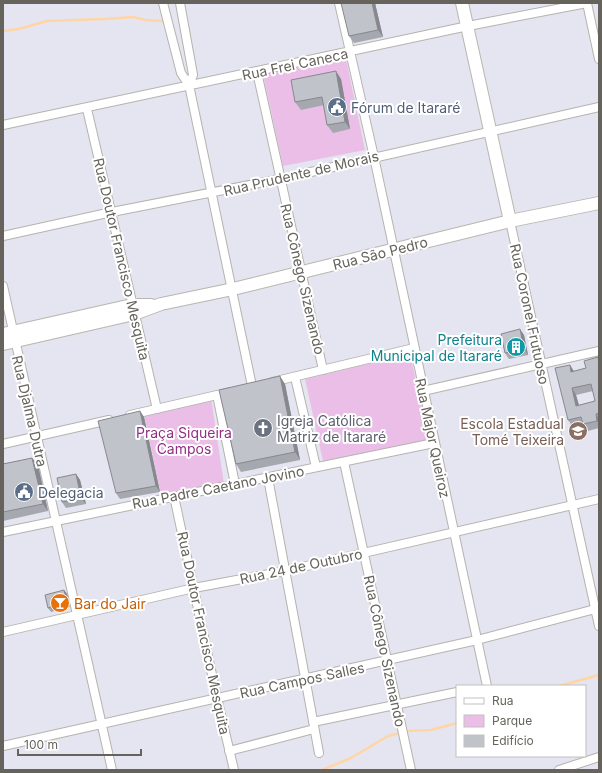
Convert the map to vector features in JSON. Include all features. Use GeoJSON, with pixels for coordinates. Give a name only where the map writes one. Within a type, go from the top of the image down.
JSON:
{"type":"FeatureCollection","features":[{"type":"Feature","properties":{"kind":"main road","name":"Rua Coronel Frutuoso"},"geometry":{"type":"LineString","coordinates":[[462,3],[489,132],[510,221]]}},
{"type":"Feature","properties":{"kind":"main road","name":"Rua São Pedro"},"geometry":{"type":"LineString","coordinates":[[8,338],[233,289],[510,221],[599,203]]}},
{"type":"Feature","properties":{"kind":"street"},"geometry":{"type":"LineString","coordinates":[[163,3],[181,73],[189,86],[233,289],[252,386]]}},
{"type":"Feature","properties":{"kind":"street"},"geometry":{"type":"LineString","coordinates":[[180,3],[193,75],[189,86]]}},
{"type":"Feature","properties":{"kind":"street","name":"Rua Major Queiroz"},"geometry":{"type":"LineString","coordinates":[[339,3],[374,157],[392,249],[487,685]]}},
{"type":"Feature","properties":{"kind":"street"},"geometry":{"type":"LineString","coordinates":[[587,3],[599,59]]}},
{"type":"Feature","properties":{"kind":"street","name":"Rua Frei Caneca"},"geometry":{"type":"LineString","coordinates":[[3,125],[87,109],[468,26],[587,3]]}},
{"type":"Feature","properties":{"kind":"street","name":"Rua Cônego Sizenando"},"geometry":{"type":"LineString","coordinates":[[257,72],[323,370]]}},
{"type":"Feature","properties":{"kind":"street","name":"Rua Prudente de Morais"},"geometry":{"type":"LineString","coordinates":[[3,236],[112,212],[280,179],[599,107]]}},
{"type":"Feature","properties":{"kind":"street","name":"Rua Doutor Francisco Mesquita"},"geometry":{"type":"LineString","coordinates":[[87,109],[157,409]]}},
{"type":"Feature","properties":{"kind":"street","name":"Rua Coronel Frutuoso"},"geometry":{"type":"LineString","coordinates":[[510,221],[572,505],[597,608],[599,626]]}},
{"type":"Feature","properties":{"kind":"street","name":"Rua Djalma Dutra"},"geometry":{"type":"LineString","coordinates":[[3,286],[8,338],[36,436],[112,770]]}},
{"type":"Feature","properties":{"kind":"street"},"geometry":{"type":"LineString","coordinates":[[3,444],[414,348]]}},
{"type":"Feature","properties":{"kind":"street"},"geometry":{"type":"LineString","coordinates":[[423,391],[599,350]]}},
{"type":"Feature","properties":{"kind":"street"},"geometry":{"type":"LineString","coordinates":[[295,376],[316,468]]}},
{"type":"Feature","properties":{"kind":"street"},"geometry":{"type":"LineString","coordinates":[[217,395],[235,484]]}},
{"type":"Feature","properties":{"kind":"street","name":"Rua Padre Caetano Jovino"},"geometry":{"type":"LineString","coordinates":[[3,532],[434,443]]}},
{"type":"Feature","properties":{"kind":"street","name":"Rua Cônego Sizenando"},"geometry":{"type":"LineString","coordinates":[[344,462],[411,770]]}},
{"type":"Feature","properties":{"kind":"street"},"geometry":{"type":"LineString","coordinates":[[268,478],[319,753]]}},
{"type":"Feature","properties":{"kind":"street","name":"Rua Doutor Francisco Mesquita"},"geometry":{"type":"LineString","coordinates":[[174,496],[216,698],[234,770]]}},
{"type":"Feature","properties":{"kind":"street","name":"Rua 24 de Outubro"},"geometry":{"type":"LineString","coordinates":[[3,632],[194,588],[285,571],[599,499]]}},
{"type":"Feature","properties":{"kind":"street","name":"Rua Campos Salles"},"geometry":{"type":"LineString","coordinates":[[3,746],[387,661],[477,640],[597,608]]}},
{"type":"Feature","properties":{"kind":"street"},"geometry":{"type":"LineString","coordinates":[[229,751],[314,726],[397,705],[456,692]]}},
{"type":"Feature","properties":{"kind":"street"},"geometry":{"type":"LineString","coordinates":[[559,770],[599,757]]}},
{"type":"Feature","properties":{"kind":"green space"},"geometry":{"type":"Polygon","coordinates":[[[346,59],[365,150],[283,166],[263,74],[346,59]]]}},
{"type":"Feature","properties":{"kind":"green space"},"geometry":{"type":"Polygon","coordinates":[[[410,354],[429,440],[323,461],[305,379],[410,354]]]}},
{"type":"Feature","properties":{"kind":"green space","name":"Praça Siqueira Campos"},"geometry":{"type":"Polygon","coordinates":[[[211,398],[224,484],[161,495],[144,414],[211,398]]]}},
{"type":"Feature","properties":{"kind":"building"},"geometry":{"type":"Polygon","coordinates":[[[341,3],[372,3],[378,30],[349,36],[341,3]]]}},
{"type":"Feature","properties":{"kind":"building","name":"Fórum de Itararé"},"geometry":{"type":"Polygon","coordinates":[[[336,71],[345,122],[327,125],[322,97],[295,102],[291,80],[336,71]]]}},
{"type":"Feature","properties":{"kind":"building"},"geometry":{"type":"Polygon","coordinates":[[[520,329],[524,349],[505,353],[501,334],[520,329]]]}},
{"type":"Feature","properties":{"kind":"building"},"geometry":{"type":"Polygon","coordinates":[[[598,357],[599,413],[596,414],[597,421],[583,424],[581,417],[568,420],[555,368],[570,365],[571,372],[586,368],[584,361],[598,357]],[[591,384],[572,388],[576,406],[595,401],[591,384]]]}},
{"type":"Feature","properties":{"kind":"building","name":"Igreja Católica Matriz de Itararé"},"geometry":{"type":"Polygon","coordinates":[[[280,376],[295,452],[236,464],[219,390],[280,376]]]}},
{"type":"Feature","properties":{"kind":"building"},"geometry":{"type":"Polygon","coordinates":[[[140,411],[156,486],[116,493],[98,421],[140,411]]]}},
{"type":"Feature","properties":{"kind":"building","name":"Delegacia"},"geometry":{"type":"Polygon","coordinates":[[[32,458],[43,504],[3,512],[3,464],[32,458]]]}},
{"type":"Feature","properties":{"kind":"building"},"geometry":{"type":"Polygon","coordinates":[[[76,474],[81,498],[62,502],[57,478],[76,474]]]}},
{"type":"Feature","properties":{"kind":"building"},"geometry":{"type":"Polygon","coordinates":[[[64,590],[67,603],[48,608],[45,595],[64,590]]]}},
{"type":"Feature","properties":{"kind":"waterway"},"geometry":{"type":"LineString","coordinates":[[3,31],[19,29],[47,21],[133,17],[145,20],[162,21]]}},
{"type":"Feature","properties":{"kind":"waterway"},"geometry":{"type":"LineString","coordinates":[[563,685],[599,675]]}},
{"type":"Feature","properties":{"kind":"waterway"},"geometry":{"type":"LineString","coordinates":[[322,770],[351,758],[388,736],[408,731],[431,730],[456,723]]}},
{"type":"Feature","properties":{"kind":"place","name":"Fórum de Itararé"},"geometry":{"type":"Point","coordinates":[337,107]}},
{"type":"Feature","properties":{"kind":"place","name":"Prefeitura Municipal de Itararé"},"geometry":{"type":"Point","coordinates":[516,347]}},
{"type":"Feature","properties":{"kind":"place","name":"Igreja Católica Matriz de Itararé"},"geometry":{"type":"Point","coordinates":[263,428]}},
{"type":"Feature","properties":{"kind":"place","name":"Escola Estadual Tomé Teixeira"},"geometry":{"type":"Point","coordinates":[578,431]}},
{"type":"Feature","properties":{"kind":"place","name":"Delegacia"},"geometry":{"type":"Point","coordinates":[24,492]}},
{"type":"Feature","properties":{"kind":"place","name":"Bar do Jair"},"geometry":{"type":"Point","coordinates":[60,603]}}]}
